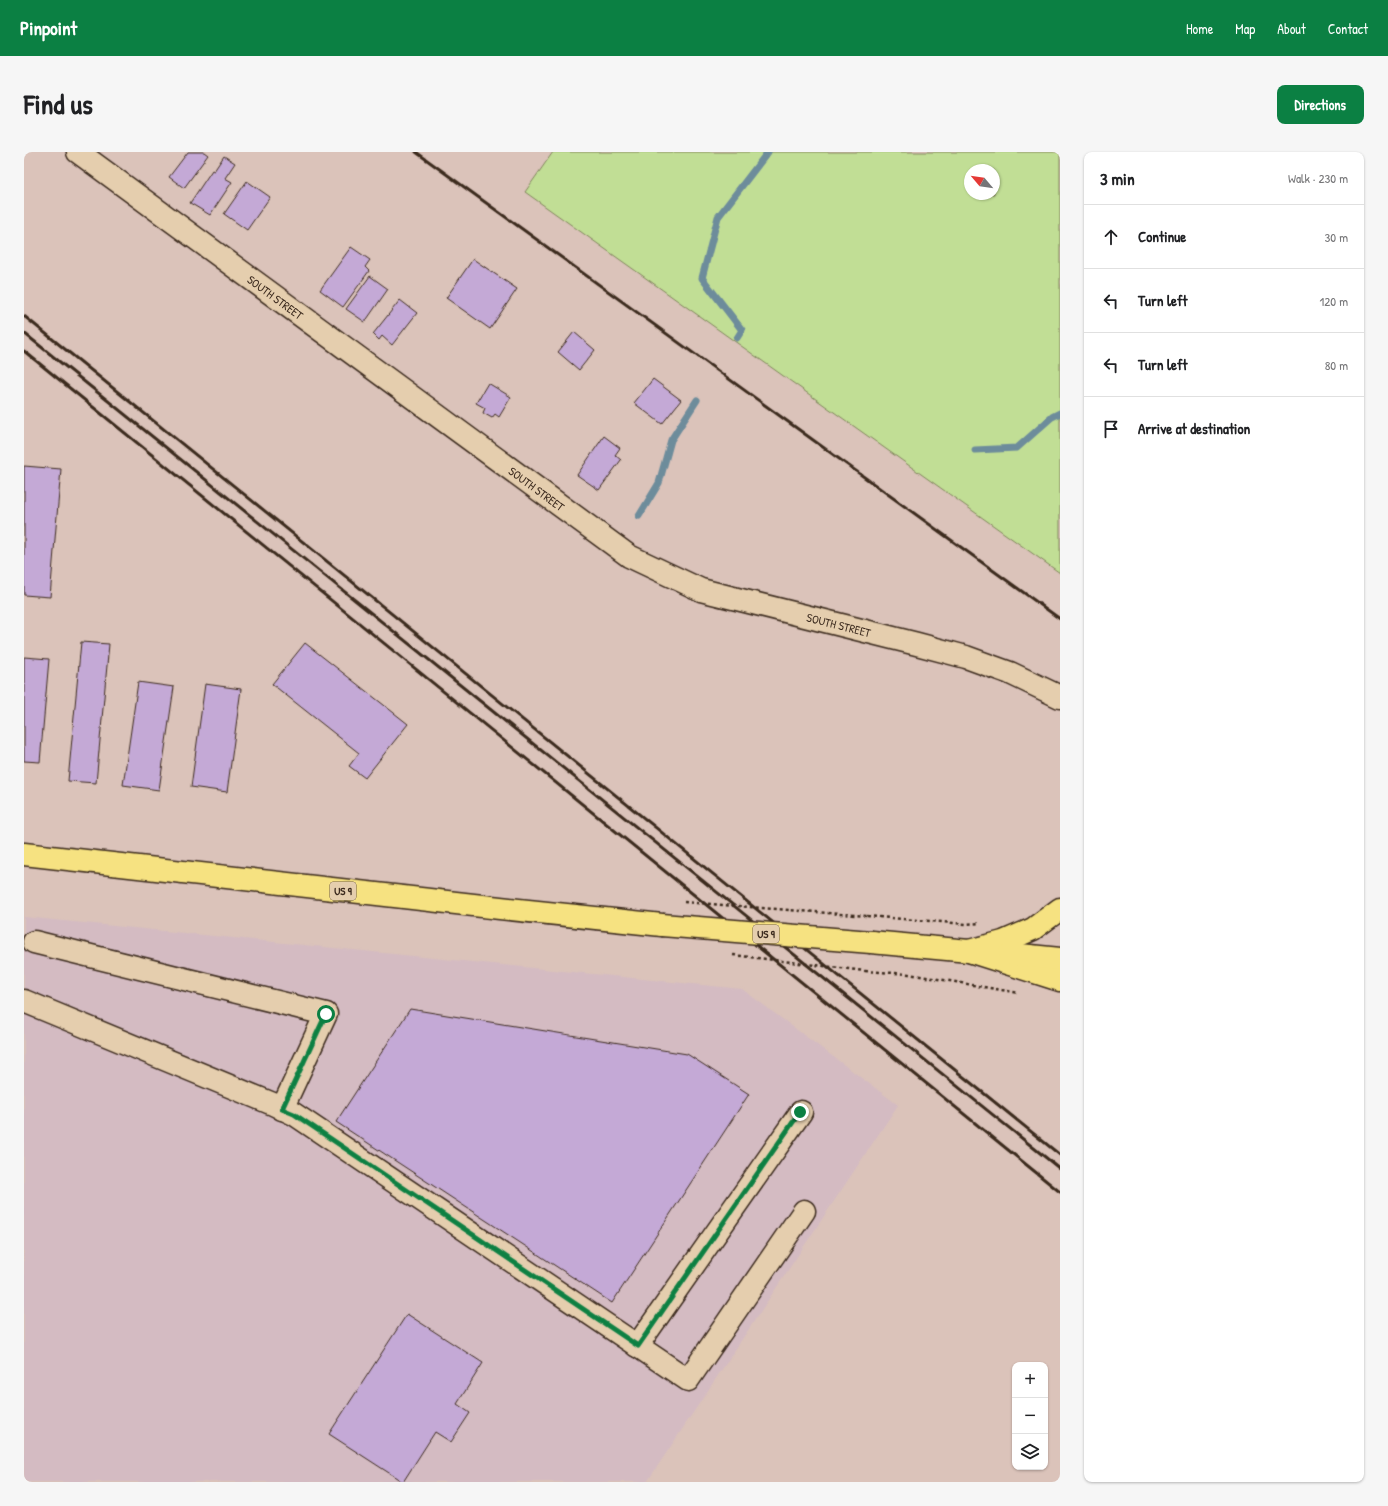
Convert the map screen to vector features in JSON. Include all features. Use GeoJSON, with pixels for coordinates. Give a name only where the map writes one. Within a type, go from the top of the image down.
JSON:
{"type":"FeatureCollection","features":[{"type":"Feature","properties":{"kind":"main road","name":"US 9"},"geometry":{"type":"LineString","coordinates":[[24,854],[662,925],[1060,959]]}},
{"type":"Feature","properties":{"kind":"main road"},"geometry":{"type":"LineString","coordinates":[[969,951],[1003,942],[1033,929],[1060,909]]}},
{"type":"Feature","properties":{"kind":"main road"},"geometry":{"type":"LineString","coordinates":[[969,951],[1060,980]]}},
{"type":"Feature","properties":{"kind":"street","name":"SOUTH STREET"},"geometry":{"type":"LineString","coordinates":[[78,152],[629,556],[701,590],[966,657],[1010,673],[1060,697]]}},
{"type":"Feature","properties":{"kind":"street"},"geometry":{"type":"LineString","coordinates":[[34,942],[326,1014],[282,1109]]}},
{"type":"Feature","properties":{"kind":"street"},"geometry":{"type":"LineString","coordinates":[[24,1001],[294,1114],[688,1380],[804,1211]]}},
{"type":"Feature","properties":{"kind":"street"},"geometry":{"type":"LineString","coordinates":[[638,1346],[800,1112]]}},
{"type":"Feature","properties":{"kind":"path"},"geometry":{"type":"LineString","coordinates":[[678,902],[966,924],[980,923]]}},
{"type":"Feature","properties":{"kind":"path"},"geometry":{"type":"LineString","coordinates":[[726,955],[865,971],[909,974],[1026,994]]}},
{"type":"Feature","properties":{"kind":"shaded area"},"geometry":{"type":"Polygon","coordinates":[[[24,917],[742,989],[898,1105],[647,1482],[24,1482],[24,917]]]}},
{"type":"Feature","properties":{"kind":"green space"},"geometry":{"type":"Polygon","coordinates":[[[553,152],[1060,152],[1060,573],[525,192],[553,152]]]}},
{"type":"Feature","properties":{"kind":"building"},"geometry":{"type":"Polygon","coordinates":[[[188,152],[204,152],[208,155],[184,188],[169,177],[188,152]]]}},
{"type":"Feature","properties":{"kind":"building"},"geometry":{"type":"Polygon","coordinates":[[[224,156],[235,163],[225,178],[232,182],[210,215],[190,203],[212,170],[214,171],[224,156]]]}},
{"type":"Feature","properties":{"kind":"building"},"geometry":{"type":"Polygon","coordinates":[[[247,181],[270,197],[247,230],[224,214],[247,181]]]}},
{"type":"Feature","properties":{"kind":"building"},"geometry":{"type":"Polygon","coordinates":[[[351,247],[370,260],[365,267],[369,271],[343,307],[320,290],[351,247]]]}},
{"type":"Feature","properties":{"kind":"building"},"geometry":{"type":"Polygon","coordinates":[[[473,259],[517,289],[490,329],[446,298],[473,259]]]}},
{"type":"Feature","properties":{"kind":"building"},"geometry":{"type":"Polygon","coordinates":[[[370,276],[388,289],[365,322],[346,309],[370,276]]]}},
{"type":"Feature","properties":{"kind":"building"},"geometry":{"type":"Polygon","coordinates":[[[400,300],[417,313],[392,345],[382,336],[379,340],[373,334],[400,300]]]}},
{"type":"Feature","properties":{"kind":"building"},"geometry":{"type":"Polygon","coordinates":[[[574,332],[595,350],[579,370],[558,352],[574,332]]]}},
{"type":"Feature","properties":{"kind":"building"},"geometry":{"type":"Polygon","coordinates":[[[653,379],[681,400],[662,424],[634,403],[653,379]]]}},
{"type":"Feature","properties":{"kind":"building"},"geometry":{"type":"Polygon","coordinates":[[[488,383],[511,397],[499,417],[495,414],[492,418],[483,413],[485,408],[476,403],[488,383]]]}},
{"type":"Feature","properties":{"kind":"building"},"geometry":{"type":"Polygon","coordinates":[[[604,436],[620,448],[615,455],[621,460],[599,490],[577,475],[604,436]]]}},
{"type":"Feature","properties":{"kind":"building"},"geometry":{"type":"Polygon","coordinates":[[[24,466],[61,469],[50,597],[24,595],[24,466]]]}},
{"type":"Feature","properties":{"kind":"building"},"geometry":{"type":"Polygon","coordinates":[[[81,642],[109,644],[96,783],[68,781],[81,642]]]}},
{"type":"Feature","properties":{"kind":"building"},"geometry":{"type":"Polygon","coordinates":[[[305,643],[408,724],[365,778],[349,766],[359,753],[272,684],[305,643]]]}},
{"type":"Feature","properties":{"kind":"building"},"geometry":{"type":"Polygon","coordinates":[[[24,657],[49,659],[40,762],[24,761],[24,657]]]}},
{"type":"Feature","properties":{"kind":"building"},"geometry":{"type":"Polygon","coordinates":[[[138,682],[174,687],[159,790],[123,785],[138,682]]]}},
{"type":"Feature","properties":{"kind":"building"},"geometry":{"type":"Polygon","coordinates":[[[205,684],[241,689],[227,792],[191,787],[205,684]]]}},
{"type":"Feature","properties":{"kind":"building"},"geometry":{"type":"Polygon","coordinates":[[[410,1009],[687,1054],[749,1094],[612,1303],[336,1122],[410,1009]]]}},
{"type":"Feature","properties":{"kind":"building"},"geometry":{"type":"Polygon","coordinates":[[[407,1314],[483,1363],[457,1404],[470,1413],[451,1442],[435,1432],[403,1482],[329,1434],[407,1314]]]}},
{"type":"Feature","properties":{"kind":"waterway"},"geometry":{"type":"LineString","coordinates":[[737,338],[742,330],[702,278],[718,217],[768,152]]}},
{"type":"Feature","properties":{"kind":"waterway"},"geometry":{"type":"LineString","coordinates":[[639,516],[659,483],[671,440],[697,400]]}},
{"type":"Feature","properties":{"kind":"waterway"},"geometry":{"type":"LineString","coordinates":[[975,450],[1017,448],[1052,417],[1060,413]]}},
{"type":"Feature","properties":{"kind":"railway"},"geometry":{"type":"LineString","coordinates":[[416,152],[1060,619]]}},
{"type":"Feature","properties":{"kind":"railway"},"geometry":{"type":"LineString","coordinates":[[24,316],[1060,1155]]}},
{"type":"Feature","properties":{"kind":"railway"},"geometry":{"type":"LineString","coordinates":[[24,333],[1060,1169]]}},
{"type":"Feature","properties":{"kind":"railway"},"geometry":{"type":"LineString","coordinates":[[24,351],[1060,1192]]}},
{"type":"Feature","properties":{"kind":"route"},"geometry":{"type":"LineString","coordinates":[[326,1014],[282,1109],[294,1114],[638,1346],[800,1112]]}}]}
